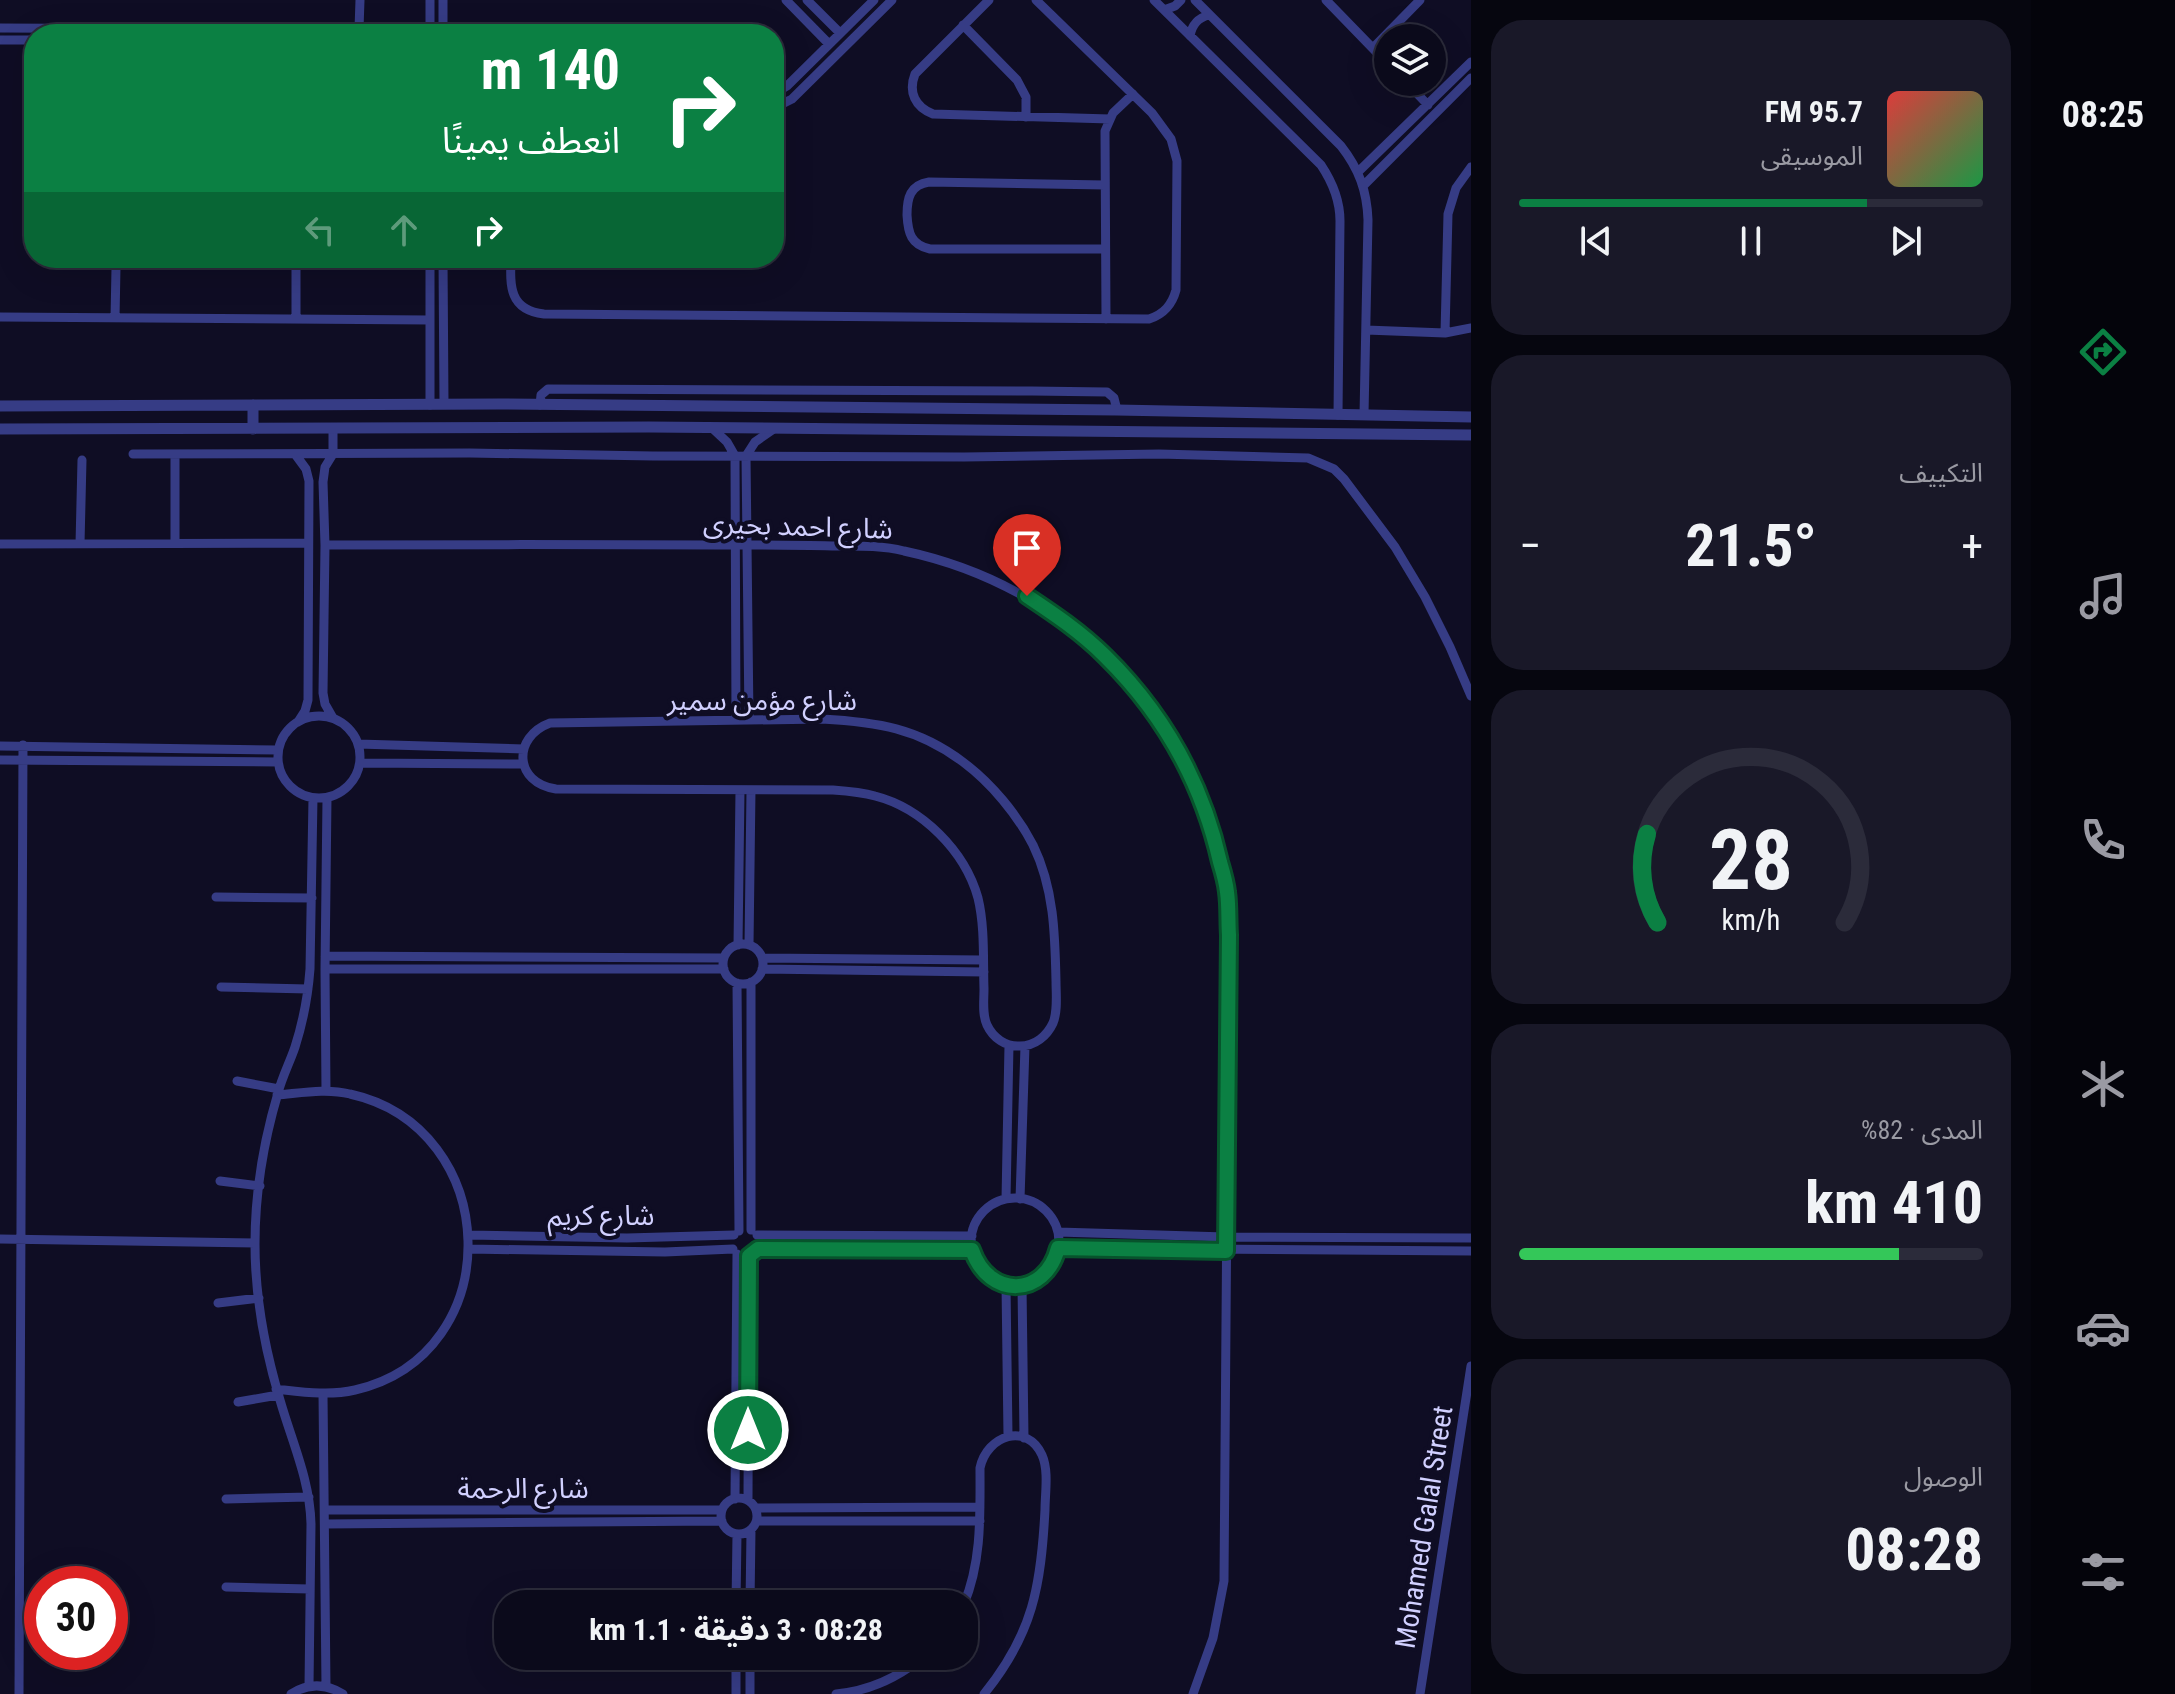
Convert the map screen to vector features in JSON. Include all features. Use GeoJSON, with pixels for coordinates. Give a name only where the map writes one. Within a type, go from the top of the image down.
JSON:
{"type":"FeatureCollection","features":[{"type":"Feature","properties":{"kind":"street"},"geometry":{"type":"LineString","coordinates":[[359,24],[360,0]]}},
{"type":"Feature","properties":{"kind":"street"},"geometry":{"type":"LineString","coordinates":[[430,0],[430,24]]}},
{"type":"Feature","properties":{"kind":"street"},"geometry":{"type":"LineString","coordinates":[[443,0],[443,24]]}},
{"type":"Feature","properties":{"kind":"street"},"geometry":{"type":"LineString","coordinates":[[786,0],[829,44]]}},
{"type":"Feature","properties":{"kind":"street"},"geometry":{"type":"LineString","coordinates":[[807,0],[840,33]]}},
{"type":"Feature","properties":{"kind":"street"},"geometry":{"type":"LineString","coordinates":[[784,88],[874,0]]}},
{"type":"Feature","properties":{"kind":"street"},"geometry":{"type":"LineString","coordinates":[[784,103],[792,99],[892,0]]}},
{"type":"Feature","properties":{"kind":"street"},"geometry":{"type":"LineString","coordinates":[[989,0],[915,74],[912,90],[919,106],[933,114],[1110,119]]}},
{"type":"Feature","properties":{"kind":"street"},"geometry":{"type":"LineString","coordinates":[[511,268],[512,292],[517,301],[533,313],[544,314],[1106,319],[1149,319],[1157,316],[1170,305],[1176,290],[1177,161],[1171,139],[1160,121],[1036,0]]}},
{"type":"Feature","properties":{"kind":"street"},"geometry":{"type":"LineString","coordinates":[[1154,0],[1321,165],[1334,187],[1340,221],[1338,415]]}},
{"type":"Feature","properties":{"kind":"street"},"geometry":{"type":"LineString","coordinates":[[1164,10],[1181,0]]}},
{"type":"Feature","properties":{"kind":"street"},"geometry":{"type":"LineString","coordinates":[[1195,0],[1341,146],[1358,172],[1368,204],[1364,415]]}},
{"type":"Feature","properties":{"kind":"street"},"geometry":{"type":"LineString","coordinates":[[1326,0],[1373,48],[1419,1]]}},
{"type":"Feature","properties":{"kind":"street"},"geometry":{"type":"LineString","coordinates":[[1190,36],[1198,19],[1209,15]]}},
{"type":"Feature","properties":{"kind":"street"},"geometry":{"type":"LineString","coordinates":[[963,25],[1017,80],[1026,97],[1026,117]]}},
{"type":"Feature","properties":{"kind":"street"},"geometry":{"type":"LineString","coordinates":[[24,28],[0,28],[0,40],[24,40]]}},
{"type":"Feature","properties":{"kind":"street"},"geometry":{"type":"LineString","coordinates":[[1358,172],[1471,62]]}},
{"type":"Feature","properties":{"kind":"street"},"geometry":{"type":"LineString","coordinates":[[1363,186],[1471,78]]}},
{"type":"Feature","properties":{"kind":"street"},"geometry":{"type":"LineString","coordinates":[[1106,319],[1105,138],[1110,119],[1117,108],[1133,94]]}},
{"type":"Feature","properties":{"kind":"street"},"geometry":{"type":"LineString","coordinates":[[1419,96],[1428,105]]}},
{"type":"Feature","properties":{"kind":"street"},"geometry":{"type":"LineString","coordinates":[[1445,333],[1448,214],[1456,188],[1471,167]]}},
{"type":"Feature","properties":{"kind":"street"},"geometry":{"type":"LineString","coordinates":[[1105,185],[929,182],[915,187],[907,200],[908,231],[916,243],[930,249],[1105,249]]}},
{"type":"Feature","properties":{"kind":"street"},"geometry":{"type":"LineString","coordinates":[[115,318],[116,268]]}},
{"type":"Feature","properties":{"kind":"street"},"geometry":{"type":"LineString","coordinates":[[296,268],[296,319]]}},
{"type":"Feature","properties":{"kind":"street"},"geometry":{"type":"LineString","coordinates":[[430,268],[430,405]]}},
{"type":"Feature","properties":{"kind":"street"},"geometry":{"type":"LineString","coordinates":[[443,268],[444,404]]}},
{"type":"Feature","properties":{"kind":"street"},"geometry":{"type":"LineString","coordinates":[[0,317],[430,320]]}},
{"type":"Feature","properties":{"kind":"street"},"geometry":{"type":"LineString","coordinates":[[1366,330],[1445,333],[1471,328]]}},
{"type":"Feature","properties":{"kind":"street"},"geometry":{"type":"LineString","coordinates":[[540,405],[541,395],[548,389],[1032,391],[1107,392],[1114,398],[1117,410]]}},
{"type":"Feature","properties":{"kind":"street"},"geometry":{"type":"LineString","coordinates":[[253,405],[253,429]]}},
{"type":"Feature","properties":{"kind":"street"},"geometry":{"type":"LineString","coordinates":[[0,406],[649,405],[1471,417]]}},
{"type":"Feature","properties":{"kind":"street"},"geometry":{"type":"LineString","coordinates":[[649,405],[649,427]]}},
{"type":"Feature","properties":{"kind":"street"},"geometry":{"type":"LineString","coordinates":[[1014,409],[1015,430]]}},
{"type":"Feature","properties":{"kind":"street"},"geometry":{"type":"LineString","coordinates":[[1229,413],[1229,432]]}},
{"type":"Feature","properties":{"kind":"street"},"geometry":{"type":"LineString","coordinates":[[711,427],[727,442],[735,456],[736,720]]}},
{"type":"Feature","properties":{"kind":"street"},"geometry":{"type":"LineString","coordinates":[[0,429],[776,427],[1471,435]]}},
{"type":"Feature","properties":{"kind":"street"},"geometry":{"type":"LineString","coordinates":[[749,720],[746,456],[755,442],[776,427]]}},
{"type":"Feature","properties":{"kind":"street"},"geometry":{"type":"LineString","coordinates":[[295,454],[308,475],[308,700],[298,722],[285,734],[278,750],[278,762],[286,782],[303,795],[327,798],[349,786],[360,763],[358,744],[348,728],[333,718],[323,693],[324,475],[333,454],[333,428]]}},
{"type":"Feature","properties":{"kind":"street"},"geometry":{"type":"LineString","coordinates":[[133,454],[1159,454],[1294,457],[1321,462],[1334,469],[1395,547],[1425,597],[1471,696]]}},
{"type":"Feature","properties":{"kind":"street"},"geometry":{"type":"LineString","coordinates":[[175,454],[175,543]]}},
{"type":"Feature","properties":{"kind":"street"},"geometry":{"type":"LineString","coordinates":[[80,544],[82,460]]}},
{"type":"Feature","properties":{"kind":"street"},"geometry":{"type":"LineString","coordinates":[[0,544],[308,543]]}},
{"type":"Feature","properties":{"kind":"street","name":"شارع احمد بحيرى"},"geometry":{"type":"LineString","coordinates":[[325,545],[885,548],[940,560],[1027,596],[1065,621],[1132,685],[1156,717],[1196,782],[1217,845],[1227,891],[1224,1581],[1213,1638],[1193,1694]]}},
{"type":"Feature","properties":{"kind":"street"},"geometry":{"type":"LineString","coordinates":[[298,722],[315,716],[333,718]]}},
{"type":"Feature","properties":{"kind":"street","name":"شارع مؤمن سمير"},"geometry":{"type":"LineString","coordinates":[[524,749],[534,732],[550,723],[736,720],[849,720],[887,725],[939,747],[984,780],[1008,808],[1034,847],[1044,873],[1054,920],[1054,1019],[1043,1037],[1025,1046]]}},
{"type":"Feature","properties":{"kind":"street"},"geometry":{"type":"LineString","coordinates":[[358,744],[524,749],[523,764],[528,774],[535,782],[556,789],[833,790],[876,796],[911,812],[942,837],[957,856],[975,890],[982,925],[986,1023],[999,1040],[1009,1045],[1025,1046],[1020,1199]]}},
{"type":"Feature","properties":{"kind":"street"},"geometry":{"type":"LineString","coordinates":[[19,1694],[23,745]]}},
{"type":"Feature","properties":{"kind":"street"},"geometry":{"type":"LineString","coordinates":[[0,746],[278,750]]}},
{"type":"Feature","properties":{"kind":"street"},"geometry":{"type":"LineString","coordinates":[[0,760],[278,762]]}},
{"type":"Feature","properties":{"kind":"street"},"geometry":{"type":"LineString","coordinates":[[360,763],[523,764]]}},
{"type":"Feature","properties":{"kind":"street"},"geometry":{"type":"LineString","coordinates":[[740,790],[743,945]]}},
{"type":"Feature","properties":{"kind":"street"},"geometry":{"type":"LineString","coordinates":[[743,945],[751,790]]}},
{"type":"Feature","properties":{"kind":"street"},"geometry":{"type":"LineString","coordinates":[[309,1686],[309,1497],[265,1341],[255,1243],[267,1141],[278,1092],[296,1044],[308,989],[313,798]]}},
{"type":"Feature","properties":{"kind":"street"},"geometry":{"type":"LineString","coordinates":[[326,1091],[327,798]]}},
{"type":"Feature","properties":{"kind":"street"},"geometry":{"type":"LineString","coordinates":[[216,897],[312,898]]}},
{"type":"Feature","properties":{"kind":"street"},"geometry":{"type":"LineString","coordinates":[[743,945],[754,948],[762,964],[758,976],[751,982],[737,983],[724,969],[724,958],[727,952],[743,945]]}},
{"type":"Feature","properties":{"kind":"street"},"geometry":{"type":"LineString","coordinates":[[325,956],[724,958]]}},
{"type":"Feature","properties":{"kind":"street"},"geometry":{"type":"LineString","coordinates":[[762,964],[983,960]]}},
{"type":"Feature","properties":{"kind":"street"},"geometry":{"type":"LineString","coordinates":[[762,964],[984,972]]}},
{"type":"Feature","properties":{"kind":"street"},"geometry":{"type":"LineString","coordinates":[[325,969],[724,969]]}},
{"type":"Feature","properties":{"kind":"street"},"geometry":{"type":"LineString","coordinates":[[751,982],[754,1233],[759,1242],[758,1249]]}},
{"type":"Feature","properties":{"kind":"street"},"geometry":{"type":"LineString","coordinates":[[735,1499],[735,1251],[732,1242],[736,1233],[737,983]]}},
{"type":"Feature","properties":{"kind":"street"},"geometry":{"type":"LineString","coordinates":[[221,987],[308,989]]}},
{"type":"Feature","properties":{"kind":"street"},"geometry":{"type":"LineString","coordinates":[[1006,1199],[1009,1045]]}},
{"type":"Feature","properties":{"kind":"street"},"geometry":{"type":"LineString","coordinates":[[237,1081],[278,1092],[326,1091],[356,1095],[403,1116],[433,1142],[455,1177],[462,1195],[469,1235],[468,1266],[459,1300],[442,1331],[419,1357],[390,1377],[349,1391],[323,1394],[277,1392],[238,1402]]}},
{"type":"Feature","properties":{"kind":"street"},"geometry":{"type":"LineString","coordinates":[[220,1181],[260,1186]]}},
{"type":"Feature","properties":{"kind":"street"},"geometry":{"type":"LineString","coordinates":[[1006,1199],[1020,1199],[1033,1202],[1053,1220],[1058,1232],[1058,1248],[1050,1269],[1033,1282],[1022,1286],[1006,1285],[983,1273],[972,1250],[972,1236],[983,1212],[1006,1199]]}},
{"type":"Feature","properties":{"kind":"street"},"geometry":{"type":"LineString","coordinates":[[1058,1232],[1226,1237],[1471,1238]]}},
{"type":"Feature","properties":{"kind":"street"},"geometry":{"type":"LineString","coordinates":[[736,1233],[972,1236]]}},
{"type":"Feature","properties":{"kind":"street","name":"شارع كريم"},"geometry":{"type":"LineString","coordinates":[[469,1235],[627,1238],[736,1233]]}},
{"type":"Feature","properties":{"kind":"street"},"geometry":{"type":"LineString","coordinates":[[541,1237],[541,1250]]}},
{"type":"Feature","properties":{"kind":"street"},"geometry":{"type":"LineString","coordinates":[[0,1239],[255,1243]]}},
{"type":"Feature","properties":{"kind":"street"},"geometry":{"type":"LineString","coordinates":[[1058,1248],[1471,1251]]}},
{"type":"Feature","properties":{"kind":"street","name":"شارع كريم"},"geometry":{"type":"LineString","coordinates":[[469,1249],[735,1251]]}},
{"type":"Feature","properties":{"kind":"street"},"geometry":{"type":"LineString","coordinates":[[749,1256],[758,1249],[972,1250]]}},
{"type":"Feature","properties":{"kind":"street"},"geometry":{"type":"LineString","coordinates":[[735,1251],[749,1256]]}},
{"type":"Feature","properties":{"kind":"street"},"geometry":{"type":"LineString","coordinates":[[749,1256],[754,1526],[751,1590]]}},
{"type":"Feature","properties":{"kind":"street"},"geometry":{"type":"LineString","coordinates":[[1006,1285],[1008,1436]]}},
{"type":"Feature","properties":{"kind":"street"},"geometry":{"type":"LineString","coordinates":[[1022,1286],[1024,1438]]}},
{"type":"Feature","properties":{"kind":"street"},"geometry":{"type":"LineString","coordinates":[[218,1303],[259,1298]]}},
{"type":"Feature","properties":{"kind":"street","name":"Mohamed Galal Street"},"geometry":{"type":"LineString","coordinates":[[1420,1694],[1471,1366]]}},
{"type":"Feature","properties":{"kind":"street"},"geometry":{"type":"LineString","coordinates":[[323,1394],[326,1686]]}},
{"type":"Feature","properties":{"kind":"street"},"geometry":{"type":"LineString","coordinates":[[970,1590],[977,1564],[982,1457],[997,1440],[1008,1436],[1024,1438],[1038,1449],[1046,1466],[1044,1529],[1038,1580],[1034,1605],[1025,1630],[1000,1675],[984,1694]]}},
{"type":"Feature","properties":{"kind":"street"},"geometry":{"type":"LineString","coordinates":[[226,1499],[309,1497]]}},
{"type":"Feature","properties":{"kind":"street"},"geometry":{"type":"LineString","coordinates":[[980,1507],[752,1504],[735,1499],[722,1510],[722,1521],[727,1530],[737,1534],[754,1526],[980,1521]]}},
{"type":"Feature","properties":{"kind":"street","name":"شارع الرحمة"},"geometry":{"type":"LineString","coordinates":[[325,1510],[722,1510]]}},
{"type":"Feature","properties":{"kind":"street","name":"شارع الرحمة"},"geometry":{"type":"LineString","coordinates":[[325,1524],[722,1521]]}},
{"type":"Feature","properties":{"kind":"street"},"geometry":{"type":"LineString","coordinates":[[736,1590],[737,1534]]}},
{"type":"Feature","properties":{"kind":"street"},"geometry":{"type":"LineString","coordinates":[[226,1587],[310,1589]]}},
{"type":"Feature","properties":{"kind":"street"},"geometry":{"type":"LineString","coordinates":[[736,1670],[736,1694]]}},
{"type":"Feature","properties":{"kind":"street"},"geometry":{"type":"LineString","coordinates":[[750,1670],[750,1694]]}},
{"type":"Feature","properties":{"kind":"street"},"geometry":{"type":"LineString","coordinates":[[836,1694],[863,1689],[905,1670]]}},
{"type":"Feature","properties":{"kind":"street"},"geometry":{"type":"LineString","coordinates":[[291,1694],[309,1686],[326,1686],[343,1694]]}},
{"type":"Feature","properties":{"kind":"route"},"geometry":{"type":"LineString","coordinates":[[748,1430],[749,1256],[758,1249],[972,1250],[983,1273],[994,1281],[1022,1286],[1042,1277],[1050,1269],[1058,1248],[1226,1251],[1229,935],[1227,891],[1217,845],[1196,782],[1156,717],[1132,685],[1065,621],[1027,596]]}}]}
